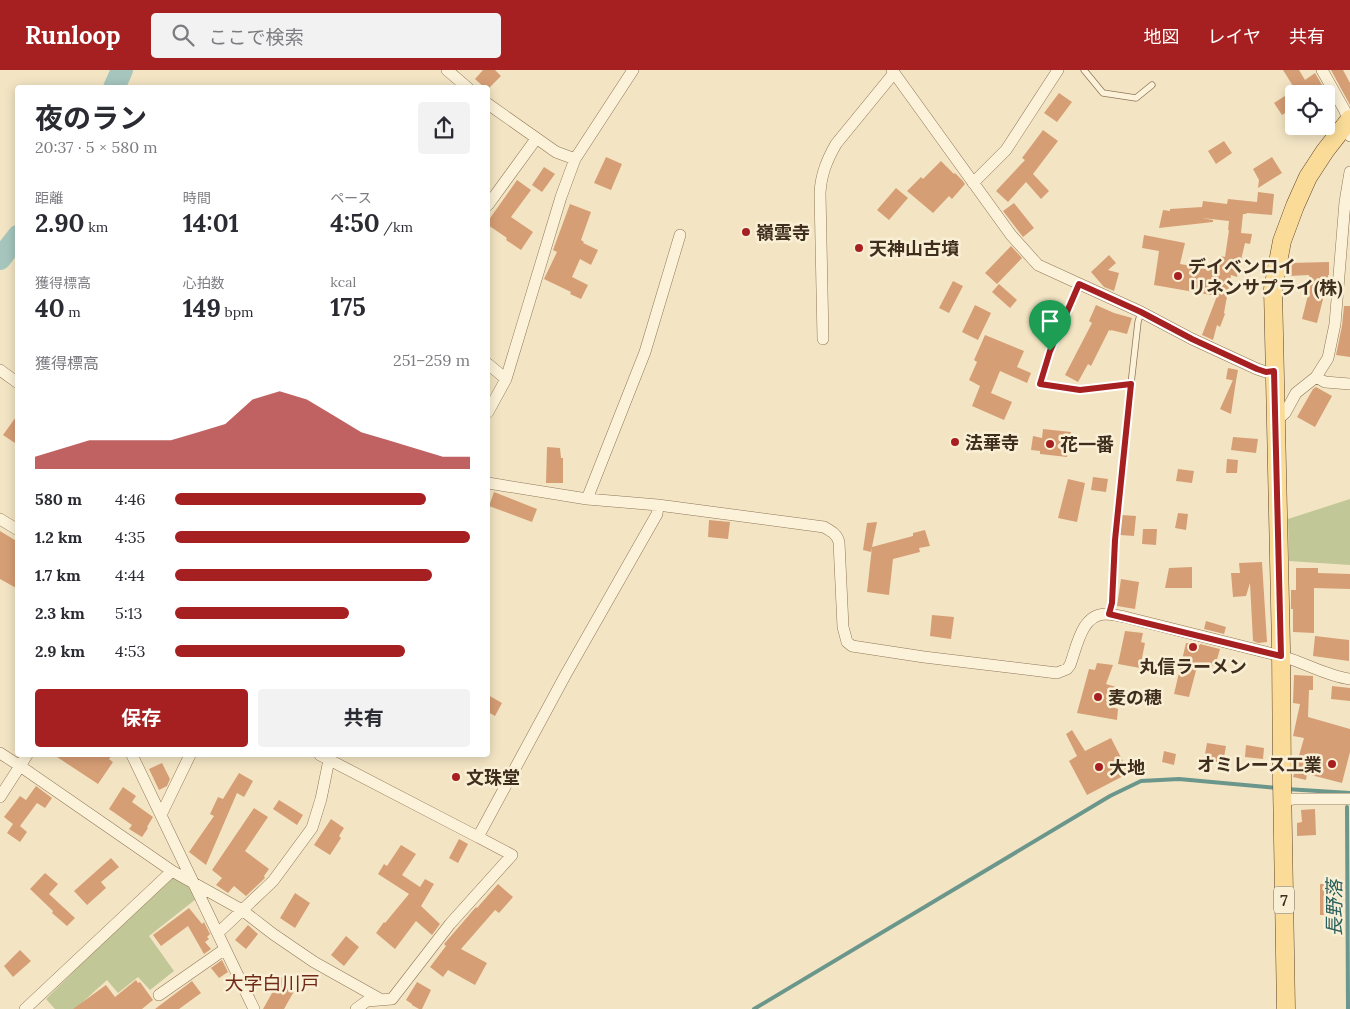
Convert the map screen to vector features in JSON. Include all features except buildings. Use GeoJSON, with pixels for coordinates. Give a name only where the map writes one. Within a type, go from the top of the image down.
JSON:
{"type":"FeatureCollection","features":[{"type":"Feature","properties":{"kind":"main road","name":"7"},"geometry":{"type":"LineString","coordinates":[[1286,1009],[1273,289],[1282,241],[1308,177],[1325,151],[1349,125]]}},
{"type":"Feature","properties":{"kind":"street"},"geometry":{"type":"LineString","coordinates":[[448,70],[465,85]]}},
{"type":"Feature","properties":{"kind":"street"},"geometry":{"type":"LineString","coordinates":[[490,408],[506,379],[560,197],[575,159],[633,70]]}},
{"type":"Feature","properties":{"kind":"street"},"geometry":{"type":"LineString","coordinates":[[973,183],[1006,150],[1058,70]]}},
{"type":"Feature","properties":{"kind":"street"},"geometry":{"type":"LineString","coordinates":[[1322,70],[1345,111],[1349,125]]}},
{"type":"Feature","properties":{"kind":"street"},"geometry":{"type":"LineString","coordinates":[[824,340],[820,193],[823,172],[836,144],[893,71],[1010,235],[1038,265],[1141,312],[1192,339],[1266,372],[1282,386],[1296,394]]}},
{"type":"Feature","properties":{"kind":"street"},"geometry":{"type":"LineString","coordinates":[[490,105],[556,152],[575,159]]}},
{"type":"Feature","properties":{"kind":"street"},"geometry":{"type":"LineString","coordinates":[[490,202],[536,138]]}},
{"type":"Feature","properties":{"kind":"street"},"geometry":{"type":"LineString","coordinates":[[1276,422],[1285,413],[1296,394],[1316,377],[1328,358],[1335,324],[1345,202],[1350,172]]}},
{"type":"Feature","properties":{"kind":"street"},"geometry":{"type":"LineString","coordinates":[[587,499],[645,352],[680,235]]}},
{"type":"Feature","properties":{"kind":"street"},"geometry":{"type":"LineString","coordinates":[[490,366],[506,379]]}},
{"type":"Feature","properties":{"kind":"street"},"geometry":{"type":"LineString","coordinates":[[0,370],[15,381]]}},
{"type":"Feature","properties":{"kind":"street"},"geometry":{"type":"LineString","coordinates":[[1316,377],[1325,382],[1350,384]]}},
{"type":"Feature","properties":{"kind":"street"},"geometry":{"type":"LineString","coordinates":[[490,483],[587,499],[658,505],[824,527],[835,533],[838,537],[844,628],[847,642],[852,646],[1057,673],[1067,669],[1070,665],[1084,626],[1094,616],[1109,614],[1296,660],[1339,678],[1350,679]]}},
{"type":"Feature","properties":{"kind":"street"},"geometry":{"type":"LineString","coordinates":[[478,837],[566,674],[657,514],[658,505]]}},
{"type":"Feature","properties":{"kind":"street"},"geometry":{"type":"LineString","coordinates":[[0,520],[15,528]]}},
{"type":"Feature","properties":{"kind":"street"},"geometry":{"type":"LineString","coordinates":[[0,753],[172,871],[242,910],[314,962],[380,999]]}},
{"type":"Feature","properties":{"kind":"street"},"geometry":{"type":"LineString","coordinates":[[0,797],[26,757]]}},
{"type":"Feature","properties":{"kind":"street"},"geometry":{"type":"LineString","coordinates":[[133,757],[254,1009]]}},
{"type":"Feature","properties":{"kind":"street"},"geometry":{"type":"LineString","coordinates":[[160,815],[189,757]]}},
{"type":"Feature","properties":{"kind":"street"},"geometry":{"type":"LineString","coordinates":[[218,933],[273,881],[312,828],[321,799],[326,757]]}},
{"type":"Feature","properties":{"kind":"street"},"geometry":{"type":"LineString","coordinates":[[328,757],[512,855],[450,924],[392,999],[367,1001],[356,1009]]}},
{"type":"Feature","properties":{"kind":"street"},"geometry":{"type":"LineString","coordinates":[[1282,791],[1293,799],[1350,798]]}},
{"type":"Feature","properties":{"kind":"street"},"geometry":{"type":"LineString","coordinates":[[25,1009],[172,871]]}},
{"type":"Feature","properties":{"kind":"street"},"geometry":{"type":"LineString","coordinates":[[159,996],[226,949]]}},
{"type":"Feature","properties":{"kind":"lane"},"geometry":{"type":"LineString","coordinates":[[1084,70],[1104,93],[1136,98],[1152,85]]}},
{"type":"Feature","properties":{"kind":"lane"},"geometry":{"type":"LineString","coordinates":[[1079,284],[1050,351],[1040,384],[1080,390],[1131,384]]}},
{"type":"Feature","properties":{"kind":"lane"},"geometry":{"type":"LineString","coordinates":[[1109,614],[1112,603],[1115,540],[1131,384],[1138,322],[1141,312]]}},
{"type":"Feature","properties":{"kind":"green space"},"geometry":{"type":"Polygon","coordinates":[[[1350,499],[1350,565],[1289,561],[1288,519],[1350,499]]]}},
{"type":"Feature","properties":{"kind":"green space"},"geometry":{"type":"Polygon","coordinates":[[[172,876],[192,887],[196,899],[149,936],[174,971],[150,990],[138,977],[118,993],[107,980],[75,1009],[55,1009],[46,999],[172,876]]]}},
{"type":"Feature","properties":{"kind":"waterway"},"geometry":{"type":"LineString","coordinates":[[115,85],[122,70]]}},
{"type":"Feature","properties":{"kind":"waterway"},"geometry":{"type":"LineString","coordinates":[[0,259],[15,240]]}},
{"type":"Feature","properties":{"kind":"waterway"},"geometry":{"type":"LineString","coordinates":[[754,1009],[1110,796],[1141,781],[1179,779],[1277,788]]}},
{"type":"Feature","properties":{"kind":"waterway"},"geometry":{"type":"LineString","coordinates":[[1286,789],[1350,793]]}},
{"type":"Feature","properties":{"kind":"waterway","name":"長野落"},"geometry":{"type":"LineString","coordinates":[[1347,807],[1348,1009]]}},
{"type":"Feature","properties":{"kind":"place","name":"嶺雲寺"},"geometry":{"type":"Point","coordinates":[746,232]}},
{"type":"Feature","properties":{"kind":"place","name":"天神山古墳"},"geometry":{"type":"Point","coordinates":[859,248]}},
{"type":"Feature","properties":{"kind":"place","name":"デイベンロイ リネンサプライ(株)"},"geometry":{"type":"Point","coordinates":[1178,276]}},
{"type":"Feature","properties":{"kind":"place","name":"法華寺"},"geometry":{"type":"Point","coordinates":[955,442]}},
{"type":"Feature","properties":{"kind":"place","name":"花一番"},"geometry":{"type":"Point","coordinates":[1050,444]}},
{"type":"Feature","properties":{"kind":"place","name":"丸信ラーメン"},"geometry":{"type":"Point","coordinates":[1193,647]}},
{"type":"Feature","properties":{"kind":"place","name":"麦の穂"},"geometry":{"type":"Point","coordinates":[1098,697]}},
{"type":"Feature","properties":{"kind":"place","name":"オミレース工業"},"geometry":{"type":"Point","coordinates":[1332,764]}},
{"type":"Feature","properties":{"kind":"place","name":"大地"},"geometry":{"type":"Point","coordinates":[1099,767]}},
{"type":"Feature","properties":{"kind":"place","name":"文珠堂"},"geometry":{"type":"Point","coordinates":[456,777]}},
{"type":"Feature","properties":{"kind":"district","name":"大字白川戸"},"geometry":{"type":"Point","coordinates":[272,983]}},
{"type":"Feature","properties":{"kind":"route"},"geometry":{"type":"LineString","coordinates":[[1079,284],[1257,369],[1266,372],[1274,371],[1281,656],[1109,614],[1112,603],[1115,540],[1131,384],[1080,390],[1040,384],[1050,351],[1079,284]]}}]}
